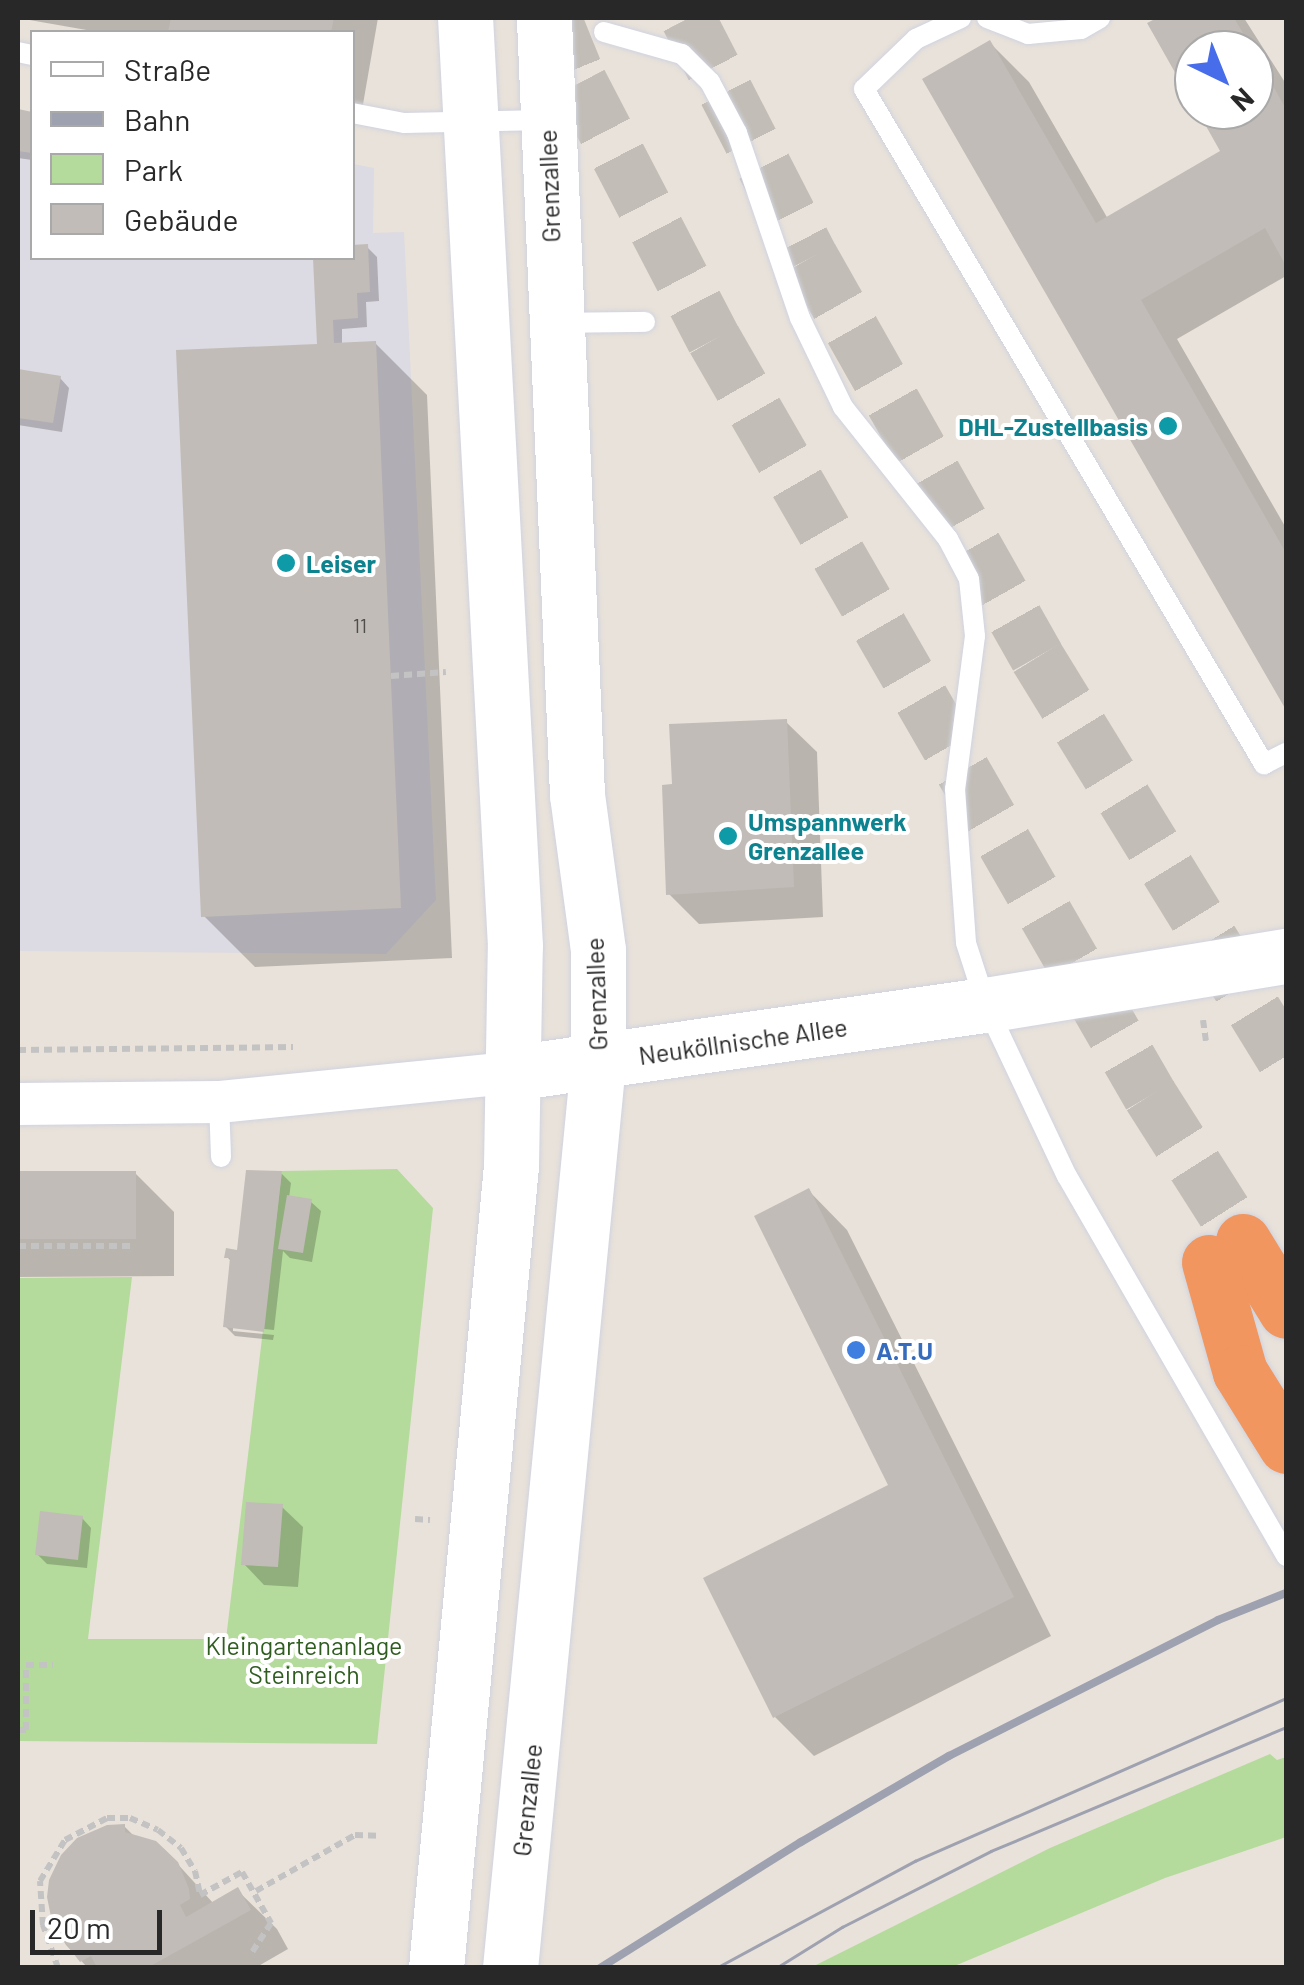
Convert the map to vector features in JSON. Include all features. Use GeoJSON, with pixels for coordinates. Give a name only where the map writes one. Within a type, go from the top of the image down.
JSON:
{"type":"FeatureCollection","features":[{"type":"Feature","properties":{"kind":"highway"},"geometry":{"type":"LineString","coordinates":[[1286,1310],[1226,1252],[1240,1372],[1286,1446]]}},
{"type":"Feature","properties":{"kind":"main road"},"geometry":{"type":"LineString","coordinates":[[436,1968],[511,1166],[516,946],[466,18]]}},
{"type":"Feature","properties":{"kind":"main road","name":"Grenzallee"},"geometry":{"type":"LineString","coordinates":[[510,1968],[598,1062],[598,950],[577,794],[544,18]]}},
{"type":"Feature","properties":{"kind":"main road","name":"Neuköllnische Allee"},"geometry":{"type":"LineString","coordinates":[[512,1073],[986,1005],[1286,956]]}},
{"type":"Feature","properties":{"kind":"street","name":"Neuköllnische Allee"},"geometry":{"type":"LineString","coordinates":[[18,1104],[219,1102],[512,1073]]}},
{"type":"Feature","properties":{"kind":"lane"},"geometry":{"type":"LineString","coordinates":[[961,18],[916,39],[864,90],[1264,764],[1286,753]]}},
{"type":"Feature","properties":{"kind":"lane"},"geometry":{"type":"LineString","coordinates":[[987,18],[1028,34],[1081,29],[1100,18]]}},
{"type":"Feature","properties":{"kind":"lane"},"geometry":{"type":"LineString","coordinates":[[604,32],[682,54],[710,82],[737,134],[800,318],[843,407],[948,539],[969,579],[975,636],[955,789],[966,944],[986,1005],[1066,1176],[1286,1556]]}},
{"type":"Feature","properties":{"kind":"lane"},"geometry":{"type":"LineString","coordinates":[[355,114],[404,122],[546,120]]}},
{"type":"Feature","properties":{"kind":"lane"},"geometry":{"type":"LineString","coordinates":[[555,323],[645,322]]}},
{"type":"Feature","properties":{"kind":"lane"},"geometry":{"type":"LineString","coordinates":[[219,1102],[221,1158]]}},
{"type":"Feature","properties":{"kind":"path"},"geometry":{"type":"LineString","coordinates":[[391,676],[446,672]]}},
{"type":"Feature","properties":{"kind":"path"},"geometry":{"type":"LineString","coordinates":[[1202,1019],[1206,1041]]}},
{"type":"Feature","properties":{"kind":"path"},"geometry":{"type":"LineString","coordinates":[[18,1050],[298,1048]]}},
{"type":"Feature","properties":{"kind":"path"},"geometry":{"type":"LineString","coordinates":[[18,1246],[131,1246]]}},
{"type":"Feature","properties":{"kind":"path"},"geometry":{"type":"LineString","coordinates":[[18,1730],[26,1730],[26,1665],[53,1665]]}},
{"type":"Feature","properties":{"kind":"path"},"geometry":{"type":"LineString","coordinates":[[58,1968],[43,1925],[40,1880],[64,1840],[108,1818],[130,1818],[158,1830],[181,1848],[195,1871],[200,1895],[242,1872],[271,1923],[251,1954]]}},
{"type":"Feature","properties":{"kind":"path"},"geometry":{"type":"LineString","coordinates":[[256,1892],[355,1834],[379,1836]]}},
{"type":"Feature","properties":{"kind":"shaded area"},"geometry":{"type":"Polygon","coordinates":[[[18,109],[30,112],[30,260],[355,260],[355,164],[374,168],[373,233],[404,232],[436,900],[386,954],[18,951],[18,109]]]}},
{"type":"Feature","properties":{"kind":"green space","name":"Kleingartenanlage Steinreich"},"geometry":{"type":"Polygon","coordinates":[[[397,1169],[433,1208],[377,1744],[18,1741],[18,1278],[132,1277],[88,1639],[226,1639],[282,1171],[397,1169]]]}},
{"type":"Feature","properties":{"kind":"green space"},"geometry":{"type":"Polygon","coordinates":[[[1270,1754],[1277,1760],[1286,1757],[1286,1837],[1165,1878],[952,1967],[812,1967],[1050,1848],[1270,1754]]]}},
{"type":"Feature","properties":{"kind":"building"},"geometry":{"type":"Polygon","coordinates":[[[171,18],[334,18],[331,30],[168,30],[171,18]]]}},
{"type":"Feature","properties":{"kind":"building"},"geometry":{"type":"Polygon","coordinates":[[[1157,18],[1234,18],[1241,30],[1174,30],[1174,71],[1147,23],[1157,18]]]}},
{"type":"Feature","properties":{"kind":"building","name":"DHL-Zustellbasis"},"geometry":{"type":"Polygon","coordinates":[[[990,40],[1096,223],[1220,151],[1208,130],[1274,130],[1274,88],[1286,109],[1286,266],[1265,228],[1141,300],[1286,553],[1286,710],[922,79],[990,40]]]}},
{"type":"Feature","properties":{"kind":"building"},"geometry":{"type":"Polygon","coordinates":[[[18,109],[30,112],[30,153],[18,151],[18,109]]]}},
{"type":"Feature","properties":{"kind":"building","name":"Leiser"},"geometry":{"type":"Polygon","coordinates":[[[368,244],[370,292],[357,293],[358,318],[333,320],[334,343],[376,341],[401,908],[201,917],[176,350],[317,344],[313,260],[355,260],[355,245],[368,244]]]}},
{"type":"Feature","properties":{"kind":"building"},"geometry":{"type":"Polygon","coordinates":[[[18,369],[61,376],[53,423],[18,418],[18,369]]]}},
{"type":"Feature","properties":{"kind":"building","name":"Umspannwerk Grenzallee"},"geometry":{"type":"Polygon","coordinates":[[[787,719],[794,887],[666,895],[662,785],[672,784],[669,724],[787,719]]]}},
{"type":"Feature","properties":{"kind":"building"},"geometry":{"type":"Polygon","coordinates":[[[246,1170],[282,1171],[264,1332],[223,1327],[230,1258],[224,1258],[226,1248],[237,1250],[246,1170]]]}},
{"type":"Feature","properties":{"kind":"building"},"geometry":{"type":"Polygon","coordinates":[[[18,1171],[136,1171],[136,1239],[18,1239],[18,1171]]]}},
{"type":"Feature","properties":{"kind":"building","name":"A.T.U"},"geometry":{"type":"Polygon","coordinates":[[[809,1188],[1014,1597],[773,1718],[703,1578],[888,1485],[754,1216],[809,1188]]]}},
{"type":"Feature","properties":{"kind":"building"},"geometry":{"type":"Polygon","coordinates":[[[287,1195],[312,1199],[303,1253],[278,1249],[287,1195]]]}},
{"type":"Feature","properties":{"kind":"building"},"geometry":{"type":"Polygon","coordinates":[[[246,1502],[283,1504],[278,1567],[241,1565],[246,1502]]]}},
{"type":"Feature","properties":{"kind":"building"},"geometry":{"type":"Polygon","coordinates":[[[40,1511],[83,1516],[78,1560],[35,1555],[40,1511]]]}},
{"type":"Feature","properties":{"kind":"building"},"geometry":{"type":"Polygon","coordinates":[[[125,1824],[125,1832],[156,1841],[178,1862],[189,1889],[190,1899],[180,1905],[186,1917],[238,1887],[251,1910],[147,1968],[97,1968],[91,1956],[80,1962],[53,1927],[47,1897],[49,1880],[61,1855],[77,1838],[107,1825],[125,1824]]]}},
{"type":"Feature","properties":{"kind":"tunnel"},"geometry":{"type":"LineString","coordinates":[[554,18],[580,82],[714,339],[1150,1095],[1243,1241]]}},
{"type":"Feature","properties":{"kind":"tunnel"},"geometry":{"type":"LineString","coordinates":[[688,18],[811,257],[1037,657],[1286,1061]]}},
{"type":"Feature","properties":{"kind":"tram line"},"geometry":{"type":"LineString","coordinates":[[716,1968],[915,1861],[1286,1698]]}},
{"type":"Feature","properties":{"kind":"tram line"},"geometry":{"type":"LineString","coordinates":[[776,1968],[842,1927],[991,1851],[1286,1727]]}},
{"type":"Feature","properties":{"kind":"railway"},"geometry":{"type":"LineString","coordinates":[[600,1968],[801,1842],[949,1756],[1218,1620],[1286,1593]]}},
{"type":"Feature","properties":{"kind":"place","name":"DHL-Zustellbasis"},"geometry":{"type":"Point","coordinates":[1168,426]}},
{"type":"Feature","properties":{"kind":"place","name":"Leiser"},"geometry":{"type":"Point","coordinates":[286,563]}},
{"type":"Feature","properties":{"kind":"place","name":"Umspannwerk Grenzallee"},"geometry":{"type":"Point","coordinates":[728,836]}},
{"type":"Feature","properties":{"kind":"place","name":"A.T.U"},"geometry":{"type":"Point","coordinates":[856,1350]}}]}
